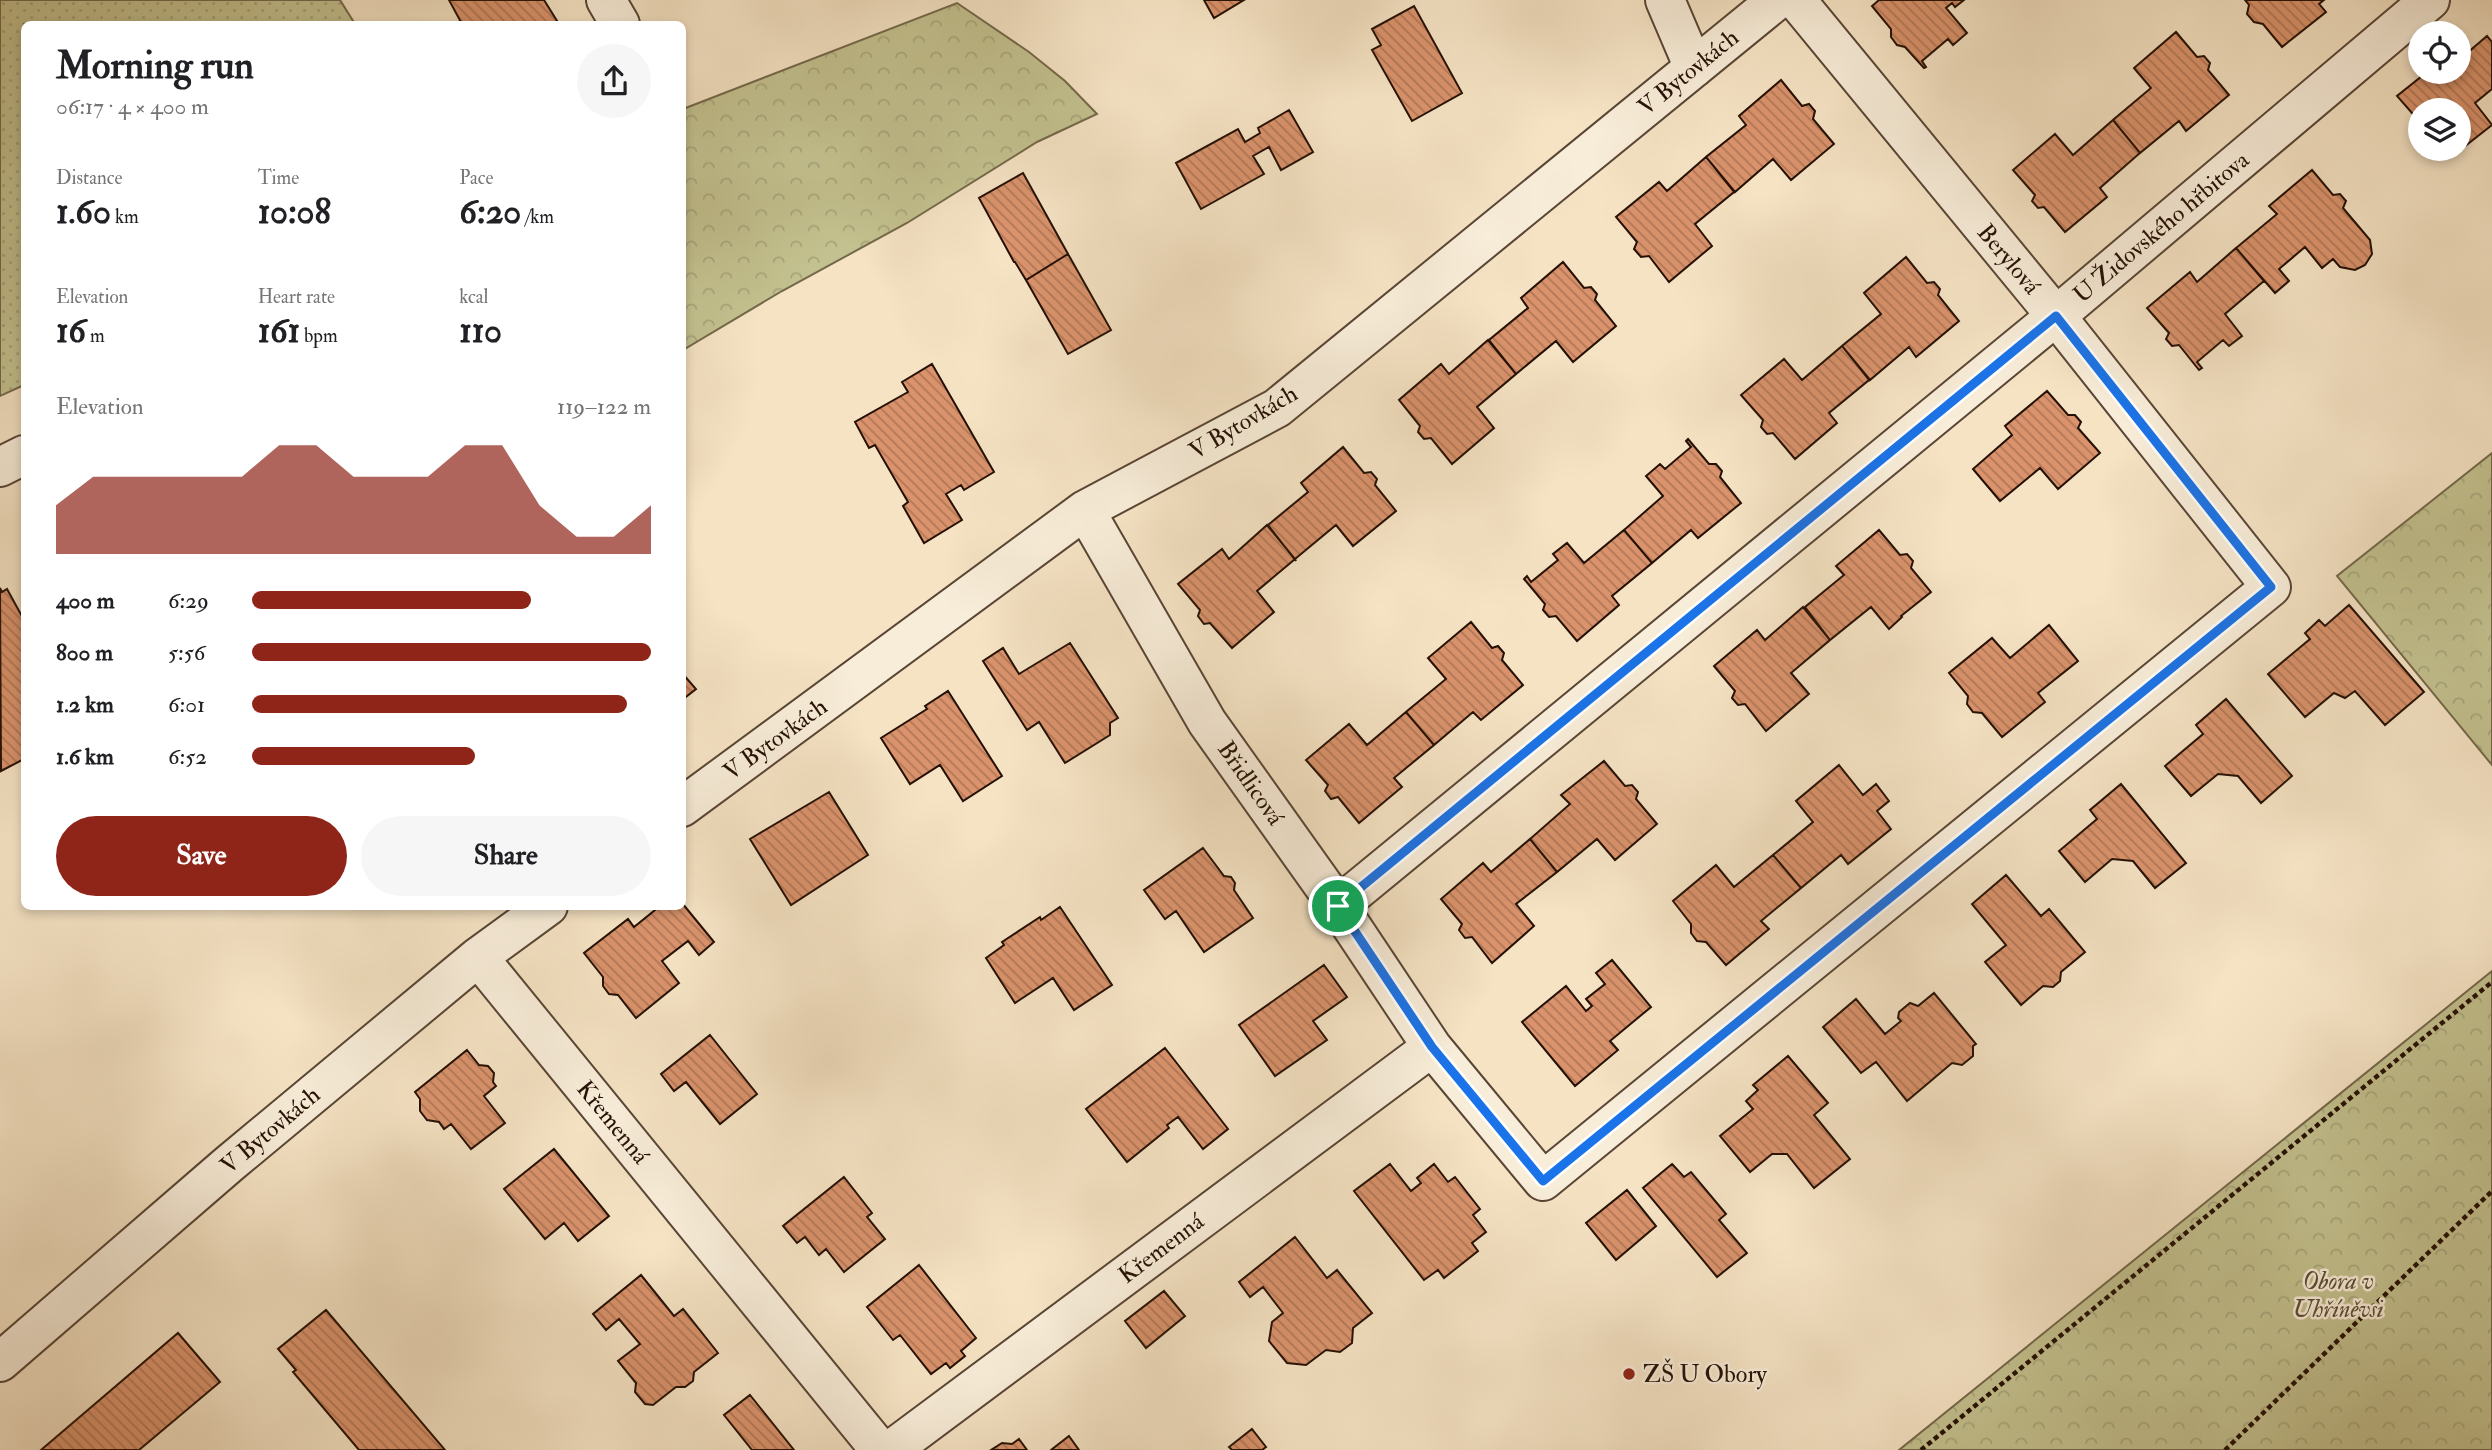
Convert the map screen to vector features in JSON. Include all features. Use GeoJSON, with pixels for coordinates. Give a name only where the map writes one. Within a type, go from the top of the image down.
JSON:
{"type":"FeatureCollection","features":[{"type":"Feature","properties":{"kind":"street"},"geometry":{"type":"LineString","coordinates":[[606,0],[618,21]]}},
{"type":"Feature","properties":{"kind":"street"},"geometry":{"type":"LineString","coordinates":[[1665,0],[1694,68]]}},
{"type":"Feature","properties":{"kind":"street","name":"V Bytovkách"},"geometry":{"type":"LineString","coordinates":[[686,804],[1085,510],[1277,408],[1777,0]]}},
{"type":"Feature","properties":{"kind":"street","name":"Berylová"},"geometry":{"type":"LineString","coordinates":[[1796,0],[2056,316],[2271,587]]}},
{"type":"Feature","properties":{"kind":"street","name":"U Židovského hřbitova"},"geometry":{"type":"LineString","coordinates":[[1338,906],[2056,316],[2430,0]]}},
{"type":"Feature","properties":{"kind":"street"},"geometry":{"type":"LineString","coordinates":[[0,467],[21,456]]}},
{"type":"Feature","properties":{"kind":"street","name":"Břidlicová"},"geometry":{"type":"LineString","coordinates":[[1085,510],[1207,722],[1338,906],[1432,1047],[1543,1181],[2271,587]]}},
{"type":"Feature","properties":{"kind":"street","name":"V Bytovkách"},"geometry":{"type":"LineString","coordinates":[[0,1362],[229,1164],[478,957],[543,910]]}},
{"type":"Feature","properties":{"kind":"street","name":"Křemenná"},"geometry":{"type":"LineString","coordinates":[[478,957],[880,1450]]}},
{"type":"Feature","properties":{"kind":"street","name":"Křemenná"},"geometry":{"type":"LineString","coordinates":[[891,1450],[1432,1047]]}},
{"type":"Feature","properties":{"kind":"path"},"geometry":{"type":"LineString","coordinates":[[1921,1450],[2492,982]]}},
{"type":"Feature","properties":{"kind":"path"},"geometry":{"type":"LineString","coordinates":[[2225,1450],[2492,1191]]}},
{"type":"Feature","properties":{"kind":"green space"},"geometry":{"type":"Polygon","coordinates":[[[0,0],[340,0],[353,21],[21,21],[21,386],[0,396],[0,0]]]}},
{"type":"Feature","properties":{"kind":"green space"},"geometry":{"type":"Polygon","coordinates":[[[957,3],[1029,52],[1065,81],[1097,114],[1037,142],[907,223],[782,291],[686,348],[686,108],[957,3]]]}},
{"type":"Feature","properties":{"kind":"green space"},"geometry":{"type":"Polygon","coordinates":[[[2492,453],[2492,765],[2337,576],[2492,453]]]}},
{"type":"Feature","properties":{"kind":"green space","name":"Obora v Uhříněvsi"},"geometry":{"type":"Polygon","coordinates":[[[2492,971],[2492,1450],[1899,1450],[2492,971]]]}},
{"type":"Feature","properties":{"kind":"building"},"geometry":{"type":"Polygon","coordinates":[[[449,0],[544,0],[557,21],[460,21],[449,0]]]}},
{"type":"Feature","properties":{"kind":"building"},"geometry":{"type":"Polygon","coordinates":[[[1204,0],[1244,0],[1214,18],[1204,0]]]}},
{"type":"Feature","properties":{"kind":"building"},"geometry":{"type":"Polygon","coordinates":[[[1879,0],[1964,0],[1955,7],[1952,3],[1946,8],[1967,33],[1953,45],[1948,39],[1922,61],[1926,67],[1924,68],[1905,47],[1897,45],[1891,37],[1891,29],[1872,6],[1879,0]]]}},
{"type":"Feature","properties":{"kind":"building"},"geometry":{"type":"Polygon","coordinates":[[[2245,0],[2324,0],[2319,4],[2326,12],[2282,47],[2263,24],[2254,22],[2247,14],[2249,5],[2245,0]]]}},
{"type":"Feature","properties":{"kind":"building"},"geometry":{"type":"Polygon","coordinates":[[[1414,6],[1462,93],[1412,121],[1372,50],[1381,45],[1372,29],[1414,6]]]}},
{"type":"Feature","properties":{"kind":"building"},"geometry":{"type":"Polygon","coordinates":[[[2176,32],[2197,57],[2204,56],[2210,63],[2208,70],[2229,95],[2186,131],[2179,121],[2140,153],[2113,120],[2151,88],[2134,68],[2176,32]]]}},
{"type":"Feature","properties":{"kind":"building"},"geometry":{"type":"Polygon","coordinates":[[[2487,36],[2492,42],[2492,89],[2475,103],[2492,125],[2471,142],[2471,98],[2408,98],[2408,108],[2397,96],[2412,84],[2471,84],[2471,50],[2487,36]]]}},
{"type":"Feature","properties":{"kind":"building"},"geometry":{"type":"Polygon","coordinates":[[[1781,80],[1802,106],[1809,104],[1815,111],[1813,119],[1834,144],[1791,180],[1773,159],[1735,192],[1706,157],[1746,125],[1739,116],[1781,80]]]}},
{"type":"Feature","properties":{"kind":"building"},"geometry":{"type":"Polygon","coordinates":[[[1289,110],[1313,152],[1281,170],[1269,147],[1253,156],[1264,174],[1201,209],[1176,163],[1238,129],[1245,142],[1260,133],[1258,128],[1289,110]]]}},
{"type":"Feature","properties":{"kind":"building"},"geometry":{"type":"Polygon","coordinates":[[[2113,120],[2140,153],[2100,188],[2107,197],[2065,232],[2044,207],[2038,208],[2032,201],[2035,195],[2013,170],[2055,134],[2073,155],[2113,120]]]}},
{"type":"Feature","properties":{"kind":"building"},"geometry":{"type":"Polygon","coordinates":[[[1706,157],[1734,192],[1695,224],[1712,246],[1669,282],[1649,256],[1641,257],[1634,249],[1637,242],[1616,217],[1659,182],[1667,191],[1706,157]]]}},
{"type":"Feature","properties":{"kind":"building"},"geometry":{"type":"Polygon","coordinates":[[[2312,170],[2333,195],[2340,194],[2346,201],[2343,208],[2370,240],[2372,254],[2365,265],[2355,270],[2340,267],[2333,259],[2322,268],[2305,247],[2279,269],[2289,281],[2275,293],[2236,248],[2277,214],[2269,206],[2312,170]]]}},
{"type":"Feature","properties":{"kind":"building"},"geometry":{"type":"Polygon","coordinates":[[[1023,173],[1068,254],[1026,280],[979,198],[1023,173]]]}},
{"type":"Feature","properties":{"kind":"building"},"geometry":{"type":"Polygon","coordinates":[[[2236,248],[2264,281],[2225,314],[2242,336],[2229,346],[2223,340],[2197,362],[2202,368],[2199,370],[2179,345],[2172,346],[2166,339],[2169,333],[2147,308],[2190,272],[2197,282],[2236,248]]]}},
{"type":"Feature","properties":{"kind":"building"},"geometry":{"type":"Polygon","coordinates":[[[1068,254],[1111,330],[1068,354],[1026,280],[1068,254]]]}},
{"type":"Feature","properties":{"kind":"building"},"geometry":{"type":"Polygon","coordinates":[[[1906,257],[1927,283],[1934,282],[1940,289],[1938,295],[1959,321],[1916,357],[1909,347],[1870,380],[1842,346],[1881,314],[1864,293],[1906,257]]]}},
{"type":"Feature","properties":{"kind":"building"},"geometry":{"type":"Polygon","coordinates":[[[1563,262],[1584,288],[1591,287],[1597,294],[1595,300],[1616,326],[1573,362],[1556,341],[1516,374],[1489,340],[1528,308],[1521,298],[1563,262]]]}},
{"type":"Feature","properties":{"kind":"building"},"geometry":{"type":"Polygon","coordinates":[[[1488,340],[1516,374],[1477,407],[1494,428],[1452,464],[1431,438],[1424,439],[1418,432],[1420,426],[1399,400],[1441,364],[1449,374],[1488,340]]]}},
{"type":"Feature","properties":{"kind":"building"},"geometry":{"type":"Polygon","coordinates":[[[1842,346],[1869,380],[1829,413],[1837,423],[1795,459],[1773,433],[1767,434],[1761,427],[1763,420],[1741,395],[1784,359],[1802,380],[1842,346]]]}},
{"type":"Feature","properties":{"kind":"building"},"geometry":{"type":"Polygon","coordinates":[[[932,364],[994,472],[964,490],[961,485],[946,494],[962,520],[924,543],[903,506],[908,502],[875,445],[869,448],[855,422],[908,392],[902,382],[932,364]]]}},
{"type":"Feature","properties":{"kind":"building"},"geometry":{"type":"Polygon","coordinates":[[[2047,391],[2068,415],[2075,415],[2081,422],[2078,428],[2100,453],[2058,489],[2040,468],[2000,501],[1973,469],[2012,435],[2005,426],[2047,391]]]}},
{"type":"Feature","properties":{"kind":"building"},"geometry":{"type":"Polygon","coordinates":[[[1688,439],[1709,464],[1716,464],[1722,471],[1720,477],[1741,503],[1698,538],[1691,530],[1652,563],[1624,530],[1663,496],[1646,476],[1660,464],[1665,469],[1691,447],[1686,441],[1688,439]]]}},
{"type":"Feature","properties":{"kind":"building"},"geometry":{"type":"Polygon","coordinates":[[[1343,447],[1364,473],[1371,472],[1377,479],[1375,485],[1396,511],[1353,546],[1336,525],[1295,559],[1296,561],[1268,525],[1308,492],[1301,483],[1343,447]]]}},
{"type":"Feature","properties":{"kind":"building"},"geometry":{"type":"Polygon","coordinates":[[[1267,525],[1295,559],[1257,591],[1274,612],[1232,648],[1210,623],[1204,624],[1198,616],[1200,610],[1178,584],[1222,549],[1229,559],[1267,525]]]}},
{"type":"Feature","properties":{"kind":"building"},"geometry":{"type":"Polygon","coordinates":[[[1624,530],[1652,563],[1612,596],[1619,605],[1577,641],[1556,616],[1549,617],[1543,610],[1545,604],[1524,579],[1527,576],[1531,582],[1558,560],[1553,554],[1567,543],[1584,563],[1624,530]]]}},
{"type":"Feature","properties":{"kind":"building"},"geometry":{"type":"Polygon","coordinates":[[[1879,530],[1900,555],[1907,554],[1913,561],[1911,568],[1931,592],[1889,629],[1871,607],[1830,640],[1805,607],[1844,575],[1836,566],[1879,530]]]}},
{"type":"Feature","properties":{"kind":"building"},"geometry":{"type":"Polygon","coordinates":[[[0,588],[2,592],[7,589],[21,615],[21,761],[1,771],[0,588]]]}},
{"type":"Feature","properties":{"kind":"building"},"geometry":{"type":"Polygon","coordinates":[[[2349,605],[2424,692],[2385,725],[2355,691],[2345,698],[2334,693],[2305,717],[2268,674],[2310,639],[2305,633],[2319,620],[2325,626],[2349,605]]]}},
{"type":"Feature","properties":{"kind":"building"},"geometry":{"type":"Polygon","coordinates":[[[1803,607],[1830,640],[1791,673],[1809,694],[1766,731],[1745,704],[1738,705],[1732,698],[1735,691],[1714,666],[1757,630],[1765,640],[1803,607]]]}},
{"type":"Feature","properties":{"kind":"building"},"geometry":{"type":"Polygon","coordinates":[[[1471,622],[1492,648],[1498,646],[1504,653],[1502,660],[1523,685],[1481,720],[1473,712],[1434,745],[1406,712],[1446,679],[1428,658],[1471,622]]]}},
{"type":"Feature","properties":{"kind":"building"},"geometry":{"type":"Polygon","coordinates":[[[2049,625],[2078,661],[2038,693],[2045,702],[2002,737],[1982,713],[1973,712],[1967,704],[1968,696],[1949,673],[1992,638],[2010,658],[2049,625]]]}},
{"type":"Feature","properties":{"kind":"building"},"geometry":{"type":"Polygon","coordinates":[[[1070,643],[1118,718],[1110,723],[1110,735],[1065,763],[1039,722],[1027,730],[983,661],[1003,648],[1019,674],[1070,643]]]}},
{"type":"Feature","properties":{"kind":"building"},"geometry":{"type":"Polygon","coordinates":[[[686,678],[696,689],[686,697],[686,678]]]}},
{"type":"Feature","properties":{"kind":"building"},"geometry":{"type":"Polygon","coordinates":[[[948,691],[1002,776],[963,801],[940,765],[910,784],[881,738],[927,709],[925,706],[948,691]]]}},
{"type":"Feature","properties":{"kind":"building"},"geometry":{"type":"Polygon","coordinates":[[[2226,699],[2292,776],[2261,803],[2238,776],[2218,774],[2191,796],[2165,766],[2203,734],[2196,725],[2226,699]]]}},
{"type":"Feature","properties":{"kind":"building"},"geometry":{"type":"Polygon","coordinates":[[[1406,712],[1434,745],[1394,778],[1402,787],[1359,823],[1338,797],[1331,799],[1325,791],[1328,785],[1306,760],[1349,724],[1367,745],[1406,712]]]}},
{"type":"Feature","properties":{"kind":"building"},"geometry":{"type":"Polygon","coordinates":[[[1604,761],[1625,786],[1632,785],[1638,792],[1636,799],[1657,824],[1615,860],[1597,839],[1557,872],[1530,839],[1570,804],[1561,795],[1604,761]]]}},
{"type":"Feature","properties":{"kind":"building"},"geometry":{"type":"Polygon","coordinates":[[[1839,765],[1863,795],[1876,784],[1889,801],[1877,811],[1891,829],[1848,864],[1841,855],[1801,888],[1773,855],[1813,822],[1796,801],[1839,765]]]}},
{"type":"Feature","properties":{"kind":"building"},"geometry":{"type":"Polygon","coordinates":[[[2121,784],[2186,863],[2155,888],[2133,861],[2112,859],[2085,882],[2059,851],[2097,819],[2090,810],[2121,784]]]}},
{"type":"Feature","properties":{"kind":"building"},"geometry":{"type":"Polygon","coordinates":[[[829,792],[868,855],[791,905],[750,839],[829,792]]]}},
{"type":"Feature","properties":{"kind":"building"},"geometry":{"type":"Polygon","coordinates":[[[1530,839],[1557,872],[1516,904],[1534,926],[1492,963],[1472,937],[1465,938],[1459,930],[1462,924],[1441,899],[1483,863],[1491,872],[1530,839]]]}},
{"type":"Feature","properties":{"kind":"building"},"geometry":{"type":"Polygon","coordinates":[[[1203,848],[1224,876],[1231,877],[1235,883],[1234,890],[1253,918],[1204,952],[1176,911],[1165,919],[1144,890],[1203,848]]]}},
{"type":"Feature","properties":{"kind":"building"},"geometry":{"type":"Polygon","coordinates":[[[1773,855],[1801,888],[1761,921],[1769,929],[1726,965],[1706,942],[1697,941],[1691,933],[1691,924],[1673,901],[1716,865],[1734,887],[1773,855]]]}},
{"type":"Feature","properties":{"kind":"building"},"geometry":{"type":"Polygon","coordinates":[[[2006,875],[2041,916],[2049,909],[2085,952],[2061,972],[2060,981],[2053,987],[2043,986],[2021,1005],[1985,962],[2006,945],[1972,904],[2006,875]]]}},
{"type":"Feature","properties":{"kind":"building"},"geometry":{"type":"Polygon","coordinates":[[[1060,907],[1112,985],[1074,1010],[1053,978],[1015,1003],[986,958],[1004,945],[1002,942],[1060,907]]]}},
{"type":"Feature","properties":{"kind":"building"},"geometry":{"type":"Polygon","coordinates":[[[686,908],[714,942],[699,955],[688,941],[662,961],[679,983],[636,1018],[618,995],[609,994],[603,986],[603,977],[584,953],[628,919],[634,927],[655,910],[686,910],[686,908]]]}},
{"type":"Feature","properties":{"kind":"building"},"geometry":{"type":"Polygon","coordinates":[[[1612,960],[1651,1007],[1610,1041],[1618,1050],[1575,1086],[1522,1022],[1566,986],[1586,1011],[1592,1006],[1586,999],[1605,984],[1596,973],[1612,960]]]}},
{"type":"Feature","properties":{"kind":"building"},"geometry":{"type":"Polygon","coordinates":[[[1324,965],[1347,997],[1313,1021],[1327,1040],[1275,1076],[1239,1025],[1324,965]]]}},
{"type":"Feature","properties":{"kind":"building"},"geometry":{"type":"Polygon","coordinates":[[[1934,993],[1976,1044],[1973,1046],[1973,1056],[1962,1065],[1952,1063],[1907,1101],[1876,1062],[1861,1073],[1823,1027],[1856,999],[1885,1034],[1901,1021],[1898,1018],[1899,1012],[1910,1003],[1918,1006],[1934,993]]]}},
{"type":"Feature","properties":{"kind":"building"},"geometry":{"type":"Polygon","coordinates":[[[710,1035],[757,1094],[720,1124],[686,1082],[674,1091],[661,1074],[710,1035]]]}},
{"type":"Feature","properties":{"kind":"building"},"geometry":{"type":"Polygon","coordinates":[[[1165,1048],[1228,1129],[1203,1149],[1178,1117],[1167,1125],[1169,1128],[1127,1162],[1086,1109],[1165,1048]]]}},
{"type":"Feature","properties":{"kind":"building"},"geometry":{"type":"Polygon","coordinates":[[[467,1050],[479,1065],[488,1066],[494,1073],[493,1082],[496,1086],[484,1096],[505,1123],[471,1149],[451,1124],[444,1129],[439,1122],[427,1120],[420,1111],[420,1099],[415,1092],[467,1050]]]}},
{"type":"Feature","properties":{"kind":"building"},"geometry":{"type":"Polygon","coordinates":[[[1788,1056],[1828,1103],[1814,1115],[1850,1159],[1814,1188],[1787,1154],[1772,1154],[1750,1172],[1720,1136],[1753,1109],[1746,1101],[1758,1090],[1753,1085],[1788,1056]]]}},
{"type":"Feature","properties":{"kind":"building"},"geometry":{"type":"Polygon","coordinates":[[[554,1149],[609,1216],[578,1241],[564,1223],[545,1239],[504,1189],[554,1149]]]}},
{"type":"Feature","properties":{"kind":"building"},"geometry":{"type":"Polygon","coordinates":[[[1390,1164],[1411,1191],[1421,1183],[1417,1178],[1434,1164],[1448,1182],[1455,1177],[1480,1209],[1473,1215],[1486,1232],[1472,1243],[1478,1251],[1444,1278],[1438,1270],[1424,1280],[1354,1191],[1390,1164]]]}},
{"type":"Feature","properties":{"kind":"building"},"geometry":{"type":"Polygon","coordinates":[[[1672,1164],[1684,1177],[1691,1172],[1726,1214],[1719,1220],[1747,1253],[1717,1277],[1643,1188],[1672,1164]]]}},
{"type":"Feature","properties":{"kind":"building"},"geometry":{"type":"Polygon","coordinates":[[[844,1177],[872,1213],[867,1217],[885,1239],[844,1272],[826,1249],[819,1255],[805,1237],[797,1243],[783,1226],[844,1177]]]}},
{"type":"Feature","properties":{"kind":"building"},"geometry":{"type":"Polygon","coordinates":[[[1627,1190],[1656,1226],[1616,1260],[1586,1223],[1627,1190]]]}},
{"type":"Feature","properties":{"kind":"building"},"geometry":{"type":"Polygon","coordinates":[[[1295,1237],[1327,1278],[1337,1270],[1372,1313],[1353,1328],[1352,1343],[1340,1352],[1326,1350],[1306,1365],[1287,1363],[1269,1341],[1272,1322],[1283,1313],[1263,1287],[1250,1297],[1239,1282],[1295,1237]]]}},
{"type":"Feature","properties":{"kind":"building"},"geometry":{"type":"Polygon","coordinates":[[[919,1265],[976,1338],[961,1351],[965,1356],[950,1368],[946,1363],[931,1374],[900,1335],[893,1340],[867,1307],[919,1265]]]}},
{"type":"Feature","properties":{"kind":"building"},"geometry":{"type":"Polygon","coordinates":[[[641,1275],[674,1316],[683,1309],[718,1353],[694,1372],[693,1381],[685,1387],[676,1387],[653,1405],[645,1404],[635,1392],[636,1383],[618,1361],[640,1344],[619,1319],[606,1330],[593,1314],[641,1275]]]}},
{"type":"Feature","properties":{"kind":"building"},"geometry":{"type":"Polygon","coordinates":[[[1164,1291],[1185,1316],[1146,1348],[1125,1321],[1164,1291]]]}},
{"type":"Feature","properties":{"kind":"building"},"geometry":{"type":"Polygon","coordinates":[[[326,1310],[445,1450],[359,1450],[293,1372],[296,1370],[278,1349],[326,1310]]]}},
{"type":"Feature","properties":{"kind":"building"},"geometry":{"type":"Polygon","coordinates":[[[178,1333],[220,1382],[139,1450],[41,1450],[178,1333]]]}},
{"type":"Feature","properties":{"kind":"building"},"geometry":{"type":"Polygon","coordinates":[[[750,1395],[794,1450],[752,1450],[724,1415],[750,1395]]]}},
{"type":"Feature","properties":{"kind":"building"},"geometry":{"type":"Polygon","coordinates":[[[1252,1429],[1266,1447],[1262,1450],[1232,1450],[1229,1447],[1252,1429]]]}},
{"type":"Feature","properties":{"kind":"building"},"geometry":{"type":"Polygon","coordinates":[[[1069,1436],[1079,1450],[1051,1450],[1069,1436]]]}},
{"type":"Feature","properties":{"kind":"building"},"geometry":{"type":"Polygon","coordinates":[[[1019,1439],[1027,1450],[991,1450],[1002,1443],[1012,1444],[1019,1439]]]}},
{"type":"Feature","properties":{"kind":"place","name":"ZŠ U Obory"},"geometry":{"type":"Point","coordinates":[1629,1374]}},
{"type":"Feature","properties":{"kind":"route"},"geometry":{"type":"LineString","coordinates":[[2056,316],[2271,587],[1543,1181],[1432,1047],[1338,906],[2056,316]]}}]}
